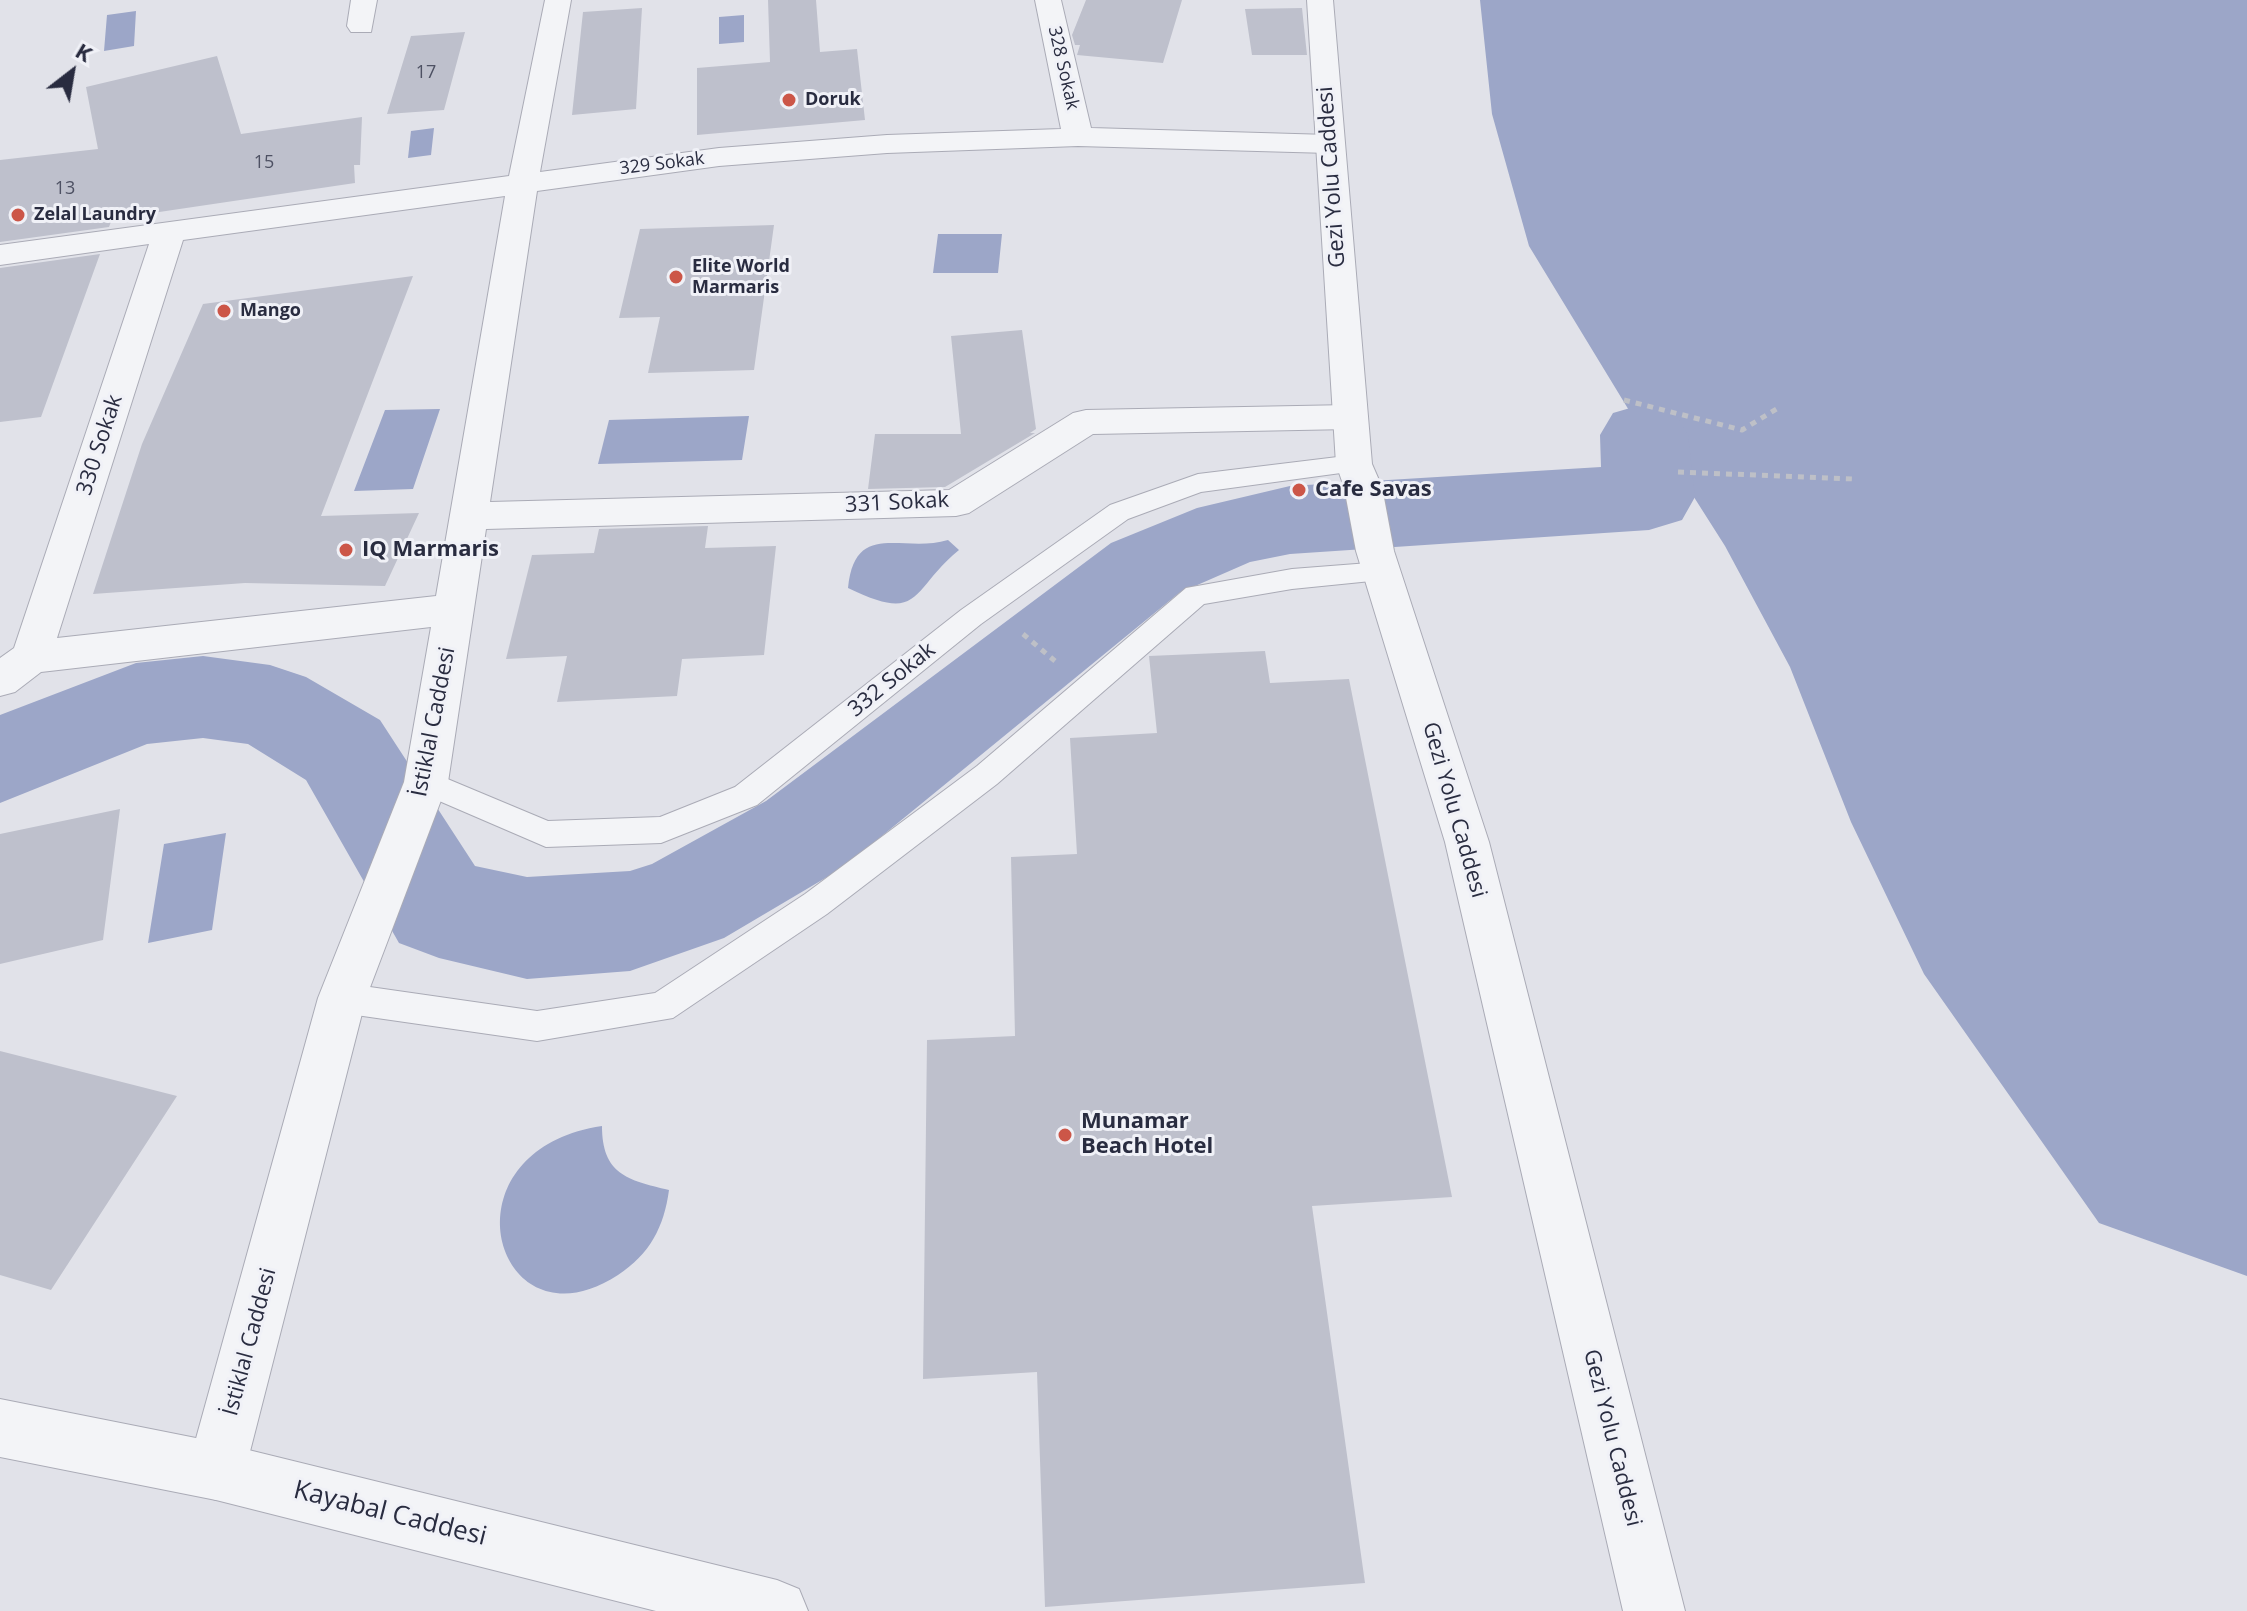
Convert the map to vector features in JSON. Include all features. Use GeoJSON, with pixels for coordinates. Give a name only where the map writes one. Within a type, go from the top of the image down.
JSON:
{"type":"FeatureCollection","features":[{"type":"Feature","properties":{"kind":"street","name":"İstiklal Caddesi"},"geometry":{"type":"LineString","coordinates":[[216,1471],[342,998],[426,782],[523,181],[558,0]]}},
{"type":"Feature","properties":{"kind":"street","name":"328 Sokak"},"geometry":{"type":"LineString","coordinates":[[1048,0],[1078,137]]}},
{"type":"Feature","properties":{"kind":"street","name":"Gezi Yolu Caddesi"},"geometry":{"type":"LineString","coordinates":[[1320,0],[1350,417],[1358,475],[1378,562],[1467,842],[1654,1611]]}},
{"type":"Feature","properties":{"kind":"street","name":"329 Sokak"},"geometry":{"type":"LineString","coordinates":[[0,255],[523,181],[719,157],[887,144],[1078,137],[1329,144]]}},
{"type":"Feature","properties":{"kind":"street","name":"330 Sokak"},"geometry":{"type":"LineString","coordinates":[[16,669],[169,233]]}},
{"type":"Feature","properties":{"kind":"street","name":"331 Sokak"},"geometry":{"type":"LineString","coordinates":[[470,516],[956,503],[1086,422],[1350,417]]}},
{"type":"Feature","properties":{"kind":"street"},"geometry":{"type":"LineString","coordinates":[[16,669],[456,609]]}},
{"type":"Feature","properties":{"kind":"street","name":"Kayabal Caddesi"},"geometry":{"type":"LineString","coordinates":[[0,1428],[216,1471],[777,1611]]}},
{"type":"Feature","properties":{"kind":"lane","name":"332 Sokak"},"geometry":{"type":"LineString","coordinates":[[426,782],[546,834],[661,830],[746,796],[988,605],[1119,512],[1198,483],[1358,475]]}},
{"type":"Feature","properties":{"kind":"lane"},"geometry":{"type":"LineString","coordinates":[[342,998],[537,1026],[661,1007],[816,904],[987,775],[1196,595],[1378,562]]}},
{"type":"Feature","properties":{"kind":"path"},"geometry":{"type":"LineString","coordinates":[[1624,400],[1742,430],[1778,408]]}},
{"type":"Feature","properties":{"kind":"path"},"geometry":{"type":"LineString","coordinates":[[1678,472],[1855,479]]}},
{"type":"Feature","properties":{"kind":"path"},"geometry":{"type":"LineString","coordinates":[[988,605],[1088,688]]}},
{"type":"Feature","properties":{"kind":"water"},"geometry":{"type":"Polygon","coordinates":[[[1480,0],[2247,0],[2247,1276],[2099,1223],[1924,974],[1851,822],[1790,667],[1725,546],[1678,472],[1644,435],[1529,246],[1492,114],[1480,0]]]}},
{"type":"Feature","properties":{"kind":"water"},"geometry":{"type":"Polygon","coordinates":[[[136,11],[134,46],[104,51],[107,15],[136,11]]]}},
{"type":"Feature","properties":{"kind":"water"},"geometry":{"type":"Polygon","coordinates":[[[744,15],[744,42],[719,44],[719,17],[744,15]]]}},
{"type":"Feature","properties":{"kind":"water"},"geometry":{"type":"Polygon","coordinates":[[[434,128],[431,155],[408,158],[411,131],[434,128]]]}},
{"type":"Feature","properties":{"kind":"water"},"geometry":{"type":"Polygon","coordinates":[[[938,234],[1002,234],[998,273],[933,273],[938,234]]]}},
{"type":"Feature","properties":{"kind":"water"},"geometry":{"type":"Polygon","coordinates":[[[440,409],[413,489],[354,491],[385,410],[440,409]]]}},
{"type":"Feature","properties":{"kind":"water"},"geometry":{"type":"Polygon","coordinates":[[[749,416],[742,460],[598,464],[609,420],[749,416]]]}},
{"type":"Feature","properties":{"kind":"water"},"geometry":{"type":"Polygon","coordinates":[[[948,540],[959,550],[922,590],[903,603],[890,603],[848,588],[852,567],[860,553],[871,546],[948,540]]]}},
{"type":"Feature","properties":{"kind":"water"},"geometry":{"type":"Polygon","coordinates":[[[226,833],[212,930],[148,943],[164,844],[226,833]]]}},
{"type":"Feature","properties":{"kind":"water"},"geometry":{"type":"Polygon","coordinates":[[[602,1126],[603,1142],[612,1165],[629,1178],[669,1190],[659,1228],[647,1249],[618,1275],[575,1293],[541,1289],[516,1270],[502,1240],[502,1205],[517,1171],[550,1143],[602,1126]]]}},
{"type":"Feature","properties":{"kind":"building"},"geometry":{"type":"Polygon","coordinates":[[[768,0],[816,0],[820,52],[857,49],[865,120],[697,135],[697,68],[770,62],[768,0]]]}},
{"type":"Feature","properties":{"kind":"building"},"geometry":{"type":"Polygon","coordinates":[[[1086,0],[1182,0],[1163,63],[1077,55],[1080,45],[1075,45],[1072,35],[1086,0]]]}},
{"type":"Feature","properties":{"kind":"building"},"geometry":{"type":"Polygon","coordinates":[[[642,8],[636,109],[572,115],[583,12],[642,8]]]}},
{"type":"Feature","properties":{"kind":"building"},"geometry":{"type":"Polygon","coordinates":[[[1302,8],[1307,55],[1252,55],[1245,9],[1302,8]]]}},
{"type":"Feature","properties":{"kind":"building"},"geometry":{"type":"Polygon","coordinates":[[[465,32],[444,110],[387,114],[411,36],[465,32]]]}},
{"type":"Feature","properties":{"kind":"building"},"geometry":{"type":"Polygon","coordinates":[[[217,56],[241,134],[362,117],[360,165],[354,165],[355,183],[112,219],[109,227],[0,242],[0,160],[98,149],[86,87],[217,56]]]}},
{"type":"Feature","properties":{"kind":"building"},"geometry":{"type":"Polygon","coordinates":[[[774,225],[754,370],[648,373],[660,317],[619,318],[640,229],[774,225]]]}},
{"type":"Feature","properties":{"kind":"building"},"geometry":{"type":"Polygon","coordinates":[[[100,254],[41,417],[0,422],[0,268],[100,254]]]}},
{"type":"Feature","properties":{"kind":"building"},"geometry":{"type":"Polygon","coordinates":[[[413,276],[321,516],[419,513],[385,586],[245,583],[93,594],[142,444],[203,304],[413,276]]]}},
{"type":"Feature","properties":{"kind":"building"},"geometry":{"type":"Polygon","coordinates":[[[1022,330],[1036,429],[1030,433],[1035,433],[945,487],[868,489],[875,434],[961,434],[951,336],[1022,330]]]}},
{"type":"Feature","properties":{"kind":"building"},"geometry":{"type":"Polygon","coordinates":[[[708,526],[705,548],[776,546],[764,655],[682,659],[677,696],[557,702],[567,656],[506,659],[532,555],[594,553],[599,529],[708,526]]]}},
{"type":"Feature","properties":{"kind":"building"},"geometry":{"type":"Polygon","coordinates":[[[1265,651],[1270,683],[1349,679],[1452,1197],[1312,1206],[1365,1583],[1045,1607],[1037,1372],[923,1379],[927,1040],[1015,1036],[1011,857],[1077,854],[1070,738],[1157,733],[1149,656],[1265,651]]]}},
{"type":"Feature","properties":{"kind":"building"},"geometry":{"type":"Polygon","coordinates":[[[120,809],[103,940],[0,964],[0,834],[120,809]]]}},
{"type":"Feature","properties":{"kind":"building"},"geometry":{"type":"Polygon","coordinates":[[[0,1051],[177,1096],[51,1290],[0,1275],[0,1051]]]}},
{"type":"Feature","properties":{"kind":"waterway"},"geometry":{"type":"LineString","coordinates":[[0,760],[136,704],[203,697],[270,706],[343,750],[439,908],[527,928],[630,921],[684,903],[805,834],[1145,568],[1230,532],[1290,520],[1649,497],[1644,435]]}},
{"type":"Feature","properties":{"kind":"place","name":"Doruk"},"geometry":{"type":"Point","coordinates":[789,100]}},
{"type":"Feature","properties":{"kind":"place","name":"Zelal Laundry"},"geometry":{"type":"Point","coordinates":[18,215]}},
{"type":"Feature","properties":{"kind":"place","name":"Elite World Marmaris"},"geometry":{"type":"Point","coordinates":[676,277]}},
{"type":"Feature","properties":{"kind":"place","name":"Mango"},"geometry":{"type":"Point","coordinates":[224,311]}},
{"type":"Feature","properties":{"kind":"place","name":"Cafe Savas"},"geometry":{"type":"Point","coordinates":[1299,490]}},
{"type":"Feature","properties":{"kind":"place","name":"IQ Marmaris"},"geometry":{"type":"Point","coordinates":[346,550]}},
{"type":"Feature","properties":{"kind":"place","name":"Munamar Beach Hotel"},"geometry":{"type":"Point","coordinates":[1065,1135]}}]}
